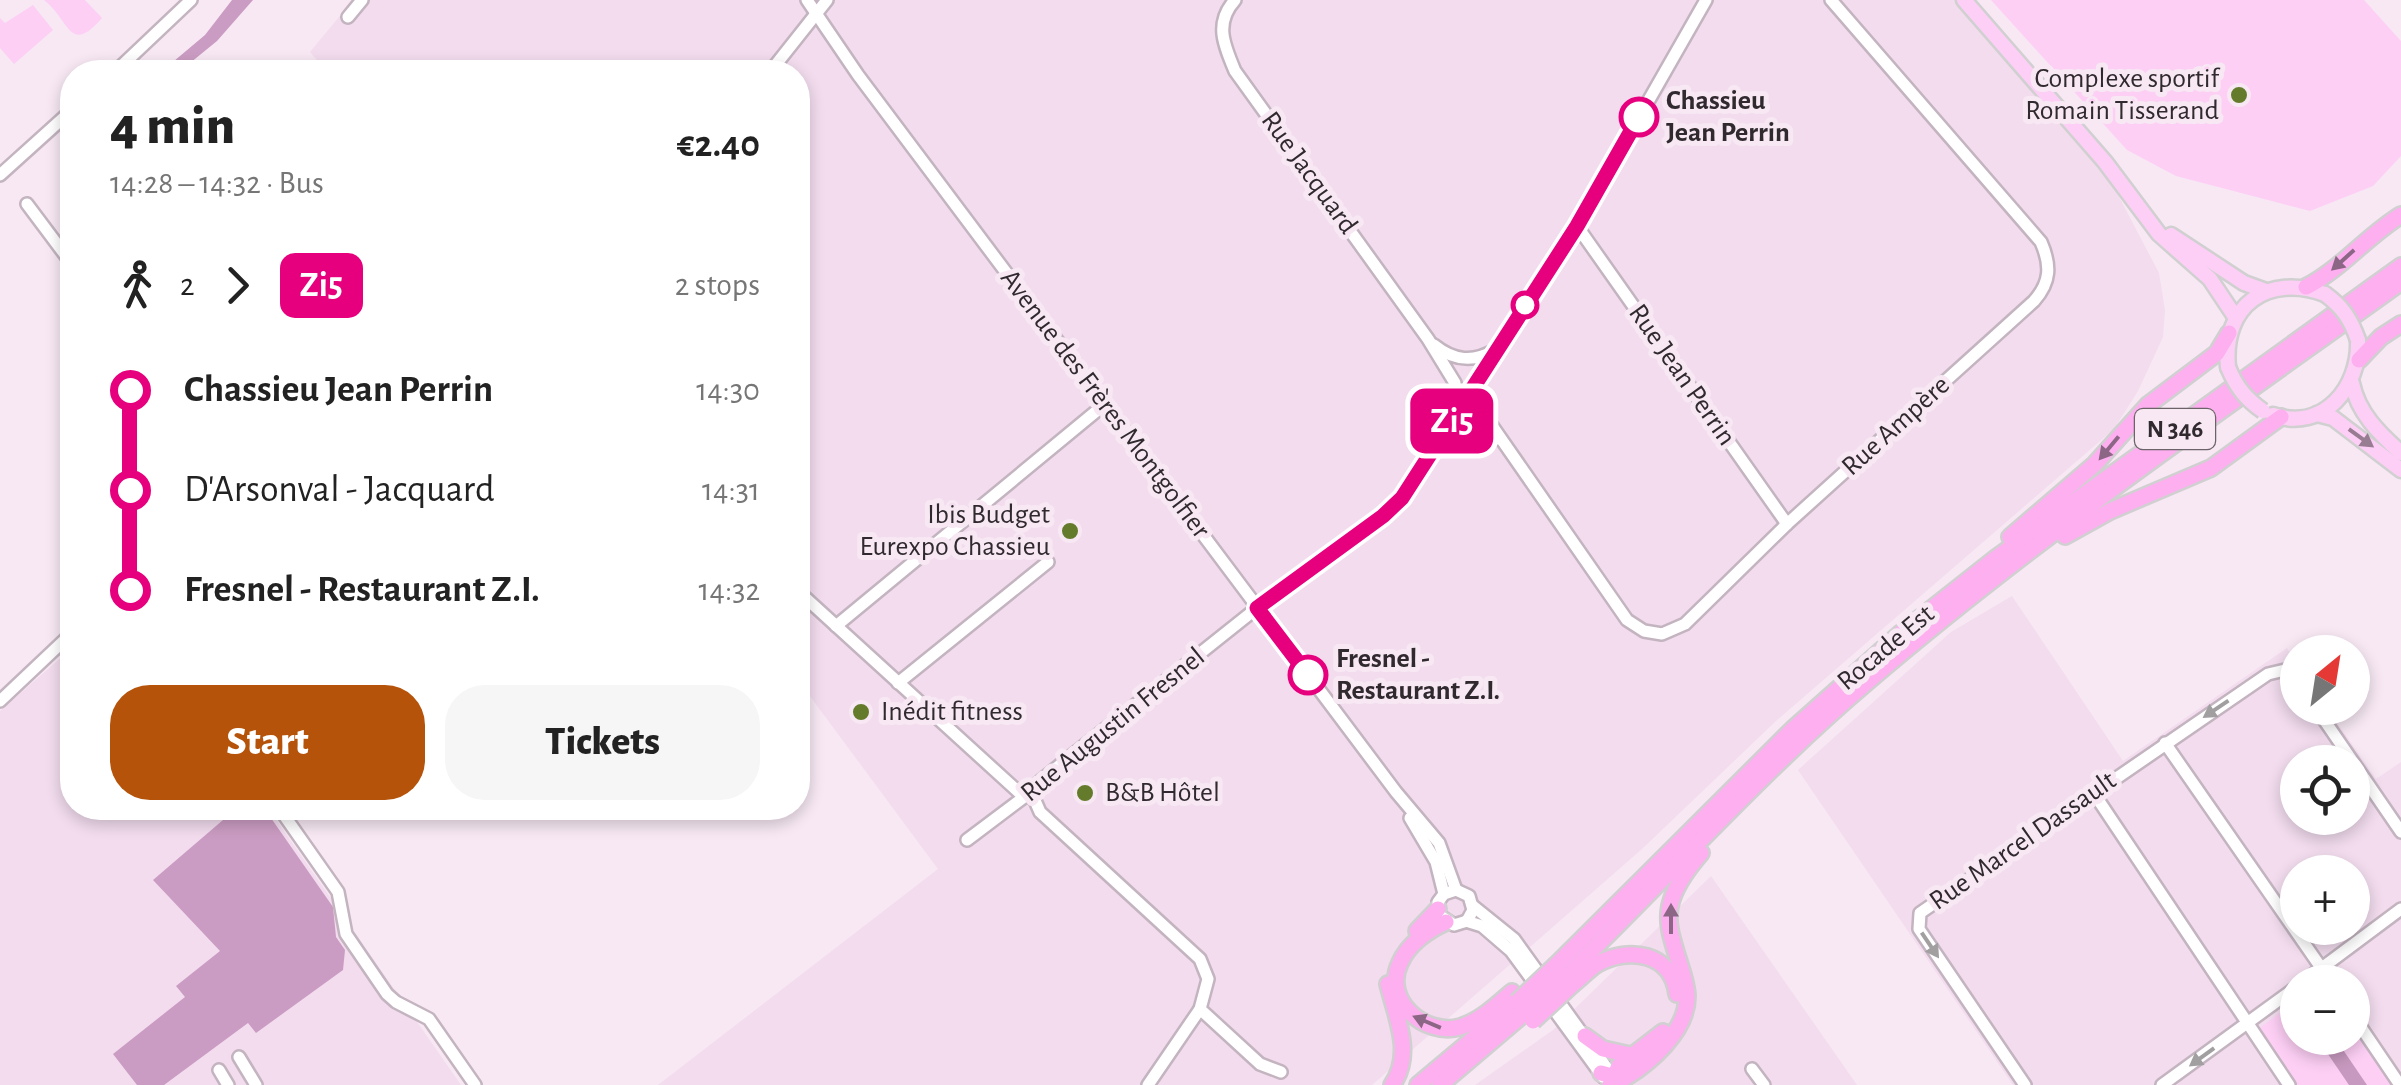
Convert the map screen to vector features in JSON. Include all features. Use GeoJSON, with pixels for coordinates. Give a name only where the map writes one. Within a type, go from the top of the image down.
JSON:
{"type":"FeatureCollection","features":[{"type":"Feature","properties":{"kind":"highway"},"geometry":{"type":"LineString","coordinates":[[2306,287],[2322,279],[2378,229],[2401,214]]}},
{"type":"Feature","properties":{"kind":"highway","name":"Rocade Est"},"geometry":{"type":"LineString","coordinates":[[1562,971],[1678,834],[1692,829],[1793,729],[1951,593],[2401,266]]}},
{"type":"Feature","properties":{"kind":"highway","name":"Rocade Est"},"geometry":{"type":"LineString","coordinates":[[1440,1085],[1834,710],[1989,581],[2401,282]]}},
{"type":"Feature","properties":{"kind":"highway"},"geometry":{"type":"LineString","coordinates":[[2359,360],[2381,337],[2401,324]]}},
{"type":"Feature","properties":{"kind":"highway"},"geometry":{"type":"LineString","coordinates":[[1951,593],[1959,578],[2096,464],[2148,405],[2217,353],[2233,326]]}},
{"type":"Feature","properties":{"kind":"highway"},"geometry":{"type":"LineString","coordinates":[[1989,581],[2002,579],[2086,523],[2211,468],[2281,417]]}},
{"type":"Feature","properties":{"kind":"highway"},"geometry":{"type":"LineString","coordinates":[[1611,1081],[1677,1030],[1685,1013],[1688,994],[1670,932],[1669,907],[1675,891],[1712,840],[1720,822]]}},
{"type":"Feature","properties":{"kind":"highway"},"geometry":{"type":"LineString","coordinates":[[1446,904],[1399,963],[1398,986],[1412,1017],[1434,1028],[1457,1028],[1486,1014],[1522,1007]]}},
{"type":"Feature","properties":{"kind":"highway"},"geometry":{"type":"LineString","coordinates":[[1392,1085],[1402,1064],[1403,1048],[1387,973],[1403,944],[1446,904]]}},
{"type":"Feature","properties":{"kind":"highway"},"geometry":{"type":"LineString","coordinates":[[1452,1085],[1522,1007],[1562,971],[1640,953],[1660,962],[1676,982],[1679,1004],[1670,1026],[1635,1061]]}},
{"type":"Feature","properties":{"kind":"highway","name":"Rocade Est"},"geometry":{"type":"LineString","coordinates":[[1418,1085],[1522,1007]]}},
{"type":"Feature","properties":{"kind":"highway"},"geometry":{"type":"LineString","coordinates":[[1585,1036],[1603,1049],[1635,1061]]}},
{"type":"Feature","properties":{"kind":"highway"},"geometry":{"type":"LineString","coordinates":[[1635,1061],[1638,1085]]}},
{"type":"Feature","properties":{"kind":"main road"},"geometry":{"type":"LineString","coordinates":[[1964,0],[2105,162],[2159,234],[2210,279],[2233,326]]}},
{"type":"Feature","properties":{"kind":"main road"},"geometry":{"type":"LineString","coordinates":[[2136,204],[2213,264],[2266,291]]}},
{"type":"Feature","properties":{"kind":"main road"},"geometry":{"type":"LineString","coordinates":[[2306,287],[2341,306],[2358,340],[2359,360],[2352,383],[2337,402],[2317,414],[2281,417],[2247,400],[2236,385],[2228,367],[2233,326],[2249,302],[2266,291],[2306,287]]}},
{"type":"Feature","properties":{"kind":"main road"},"geometry":{"type":"LineString","coordinates":[[2352,383],[2359,407],[2401,453]]}},
{"type":"Feature","properties":{"kind":"main road"},"geometry":{"type":"LineString","coordinates":[[2317,414],[2333,418],[2401,470]]}},
{"type":"Feature","properties":{"kind":"street"},"geometry":{"type":"LineString","coordinates":[[127,60],[191,0]]}},
{"type":"Feature","properties":{"kind":"street"},"geometry":{"type":"LineString","coordinates":[[348,17],[362,0]]}},
{"type":"Feature","properties":{"kind":"street","name":"Avenue des Frères Montgolfier"},"geometry":{"type":"LineString","coordinates":[[807,0],[858,74],[1396,792],[1436,862],[1446,904],[1469,896],[1473,906],[1514,938],[1585,1036],[1611,1081]]}},
{"type":"Feature","properties":{"kind":"street"},"geometry":{"type":"LineString","coordinates":[[780,60],[827,0]]}},
{"type":"Feature","properties":{"kind":"street","name":"Rue Jacquard"},"geometry":{"type":"LineString","coordinates":[[1236,0],[1226,10],[1221,32],[1235,71],[1428,338],[1455,383],[1457,404],[1452,421]]}},
{"type":"Feature","properties":{"kind":"street","name":"Rue Augustin Fresnel"},"geometry":{"type":"LineString","coordinates":[[966,840],[1028,796],[1038,783],[1257,608],[1402,498],[1577,226],[1706,0]]}},
{"type":"Feature","properties":{"kind":"street","name":"Rue Ampère"},"geometry":{"type":"LineString","coordinates":[[1480,378],[1476,390],[1479,406],[1627,620],[1644,631],[1662,634],[1685,624],[1787,524],[2034,301],[2049,272],[2041,242],[1831,0]]}},
{"type":"Feature","properties":{"kind":"street"},"geometry":{"type":"LineString","coordinates":[[0,175],[60,121]]}},
{"type":"Feature","properties":{"kind":"street"},"geometry":{"type":"LineString","coordinates":[[26,204],[60,248]]}},
{"type":"Feature","properties":{"kind":"street","name":"Rue Jean Perrin"},"geometry":{"type":"LineString","coordinates":[[1577,226],[1787,524]]}},
{"type":"Feature","properties":{"kind":"street","name":"Rue Jacquard"},"geometry":{"type":"LineString","coordinates":[[1428,338],[1458,359],[1478,358],[1496,350]]}},
{"type":"Feature","properties":{"kind":"street"},"geometry":{"type":"LineString","coordinates":[[836,626],[1105,404]]}},
{"type":"Feature","properties":{"kind":"street"},"geometry":{"type":"LineString","coordinates":[[1445,433],[1468,426],[1502,441]]}},
{"type":"Feature","properties":{"kind":"street"},"geometry":{"type":"LineString","coordinates":[[898,683],[1048,562]]}},
{"type":"Feature","properties":{"kind":"street"},"geometry":{"type":"LineString","coordinates":[[810,603],[1028,796],[1040,812],[1200,959],[1208,979],[1200,1009],[1148,1085]]}},
{"type":"Feature","properties":{"kind":"street"},"geometry":{"type":"LineString","coordinates":[[0,701],[60,644]]}},
{"type":"Feature","properties":{"kind":"street","name":"Rue Marcel Dassault"},"geometry":{"type":"LineString","coordinates":[[2025,1085],[1919,929],[1920,913],[2165,743],[2268,674],[2280,671]]}},
{"type":"Feature","properties":{"kind":"street"},"geometry":{"type":"LineString","coordinates":[[2328,725],[2401,832]]}},
{"type":"Feature","properties":{"kind":"street"},"geometry":{"type":"LineString","coordinates":[[2165,743],[2320,965]]}},
{"type":"Feature","properties":{"kind":"street"},"geometry":{"type":"LineString","coordinates":[[2093,792],[2289,1085]]}},
{"type":"Feature","properties":{"kind":"street"},"geometry":{"type":"LineString","coordinates":[[287,820],[338,892],[346,934],[388,994],[430,1019],[475,1085]]}},
{"type":"Feature","properties":{"kind":"street"},"geometry":{"type":"LineString","coordinates":[[1446,904],[1454,925],[1466,922],[1482,926],[1511,951],[1611,1081]]}},
{"type":"Feature","properties":{"kind":"street"},"geometry":{"type":"LineString","coordinates":[[1466,922],[1473,906]]}},
{"type":"Feature","properties":{"kind":"street"},"geometry":{"type":"LineString","coordinates":[[2326,965],[2401,909]]}},
{"type":"Feature","properties":{"kind":"street"},"geometry":{"type":"LineString","coordinates":[[2162,1085],[2280,999]]}},
{"type":"Feature","properties":{"kind":"street"},"geometry":{"type":"LineString","coordinates":[[1200,1009],[1260,1064],[1281,1072]]}},
{"type":"Feature","properties":{"kind":"street"},"geometry":{"type":"LineString","coordinates":[[2370,1041],[2400,1085]]}},
{"type":"Feature","properties":{"kind":"street"},"geometry":{"type":"LineString","coordinates":[[239,1057],[256,1085]]}},
{"type":"Feature","properties":{"kind":"street"},"geometry":{"type":"LineString","coordinates":[[1752,1068],[1764,1085]]}},
{"type":"Feature","properties":{"kind":"street"},"geometry":{"type":"LineString","coordinates":[[219,1070],[228,1085]]}},
{"type":"Feature","properties":{"kind":"shaded area"},"geometry":{"type":"Polygon","coordinates":[[[44,0],[85,0],[102,18],[83,34],[76,34],[44,0]]]}},
{"type":"Feature","properties":{"kind":"shaded area"},"geometry":{"type":"Polygon","coordinates":[[[232,0],[253,0],[217,41],[194,60],[175,60],[205,35],[232,0]]]}},
{"type":"Feature","properties":{"kind":"shaded area"},"geometry":{"type":"Polygon","coordinates":[[[353,0],[1955,0],[2084,145],[2117,193],[2159,273],[2165,310],[2163,337],[2138,391],[2114,429],[1777,720],[1642,849],[1372,1085],[658,1085],[938,869],[810,696],[810,60],[317,60],[310,52],[353,0]]]}},
{"type":"Feature","properties":{"kind":"shaded area","name":"Complexe sportif Romain Tisserand"},"geometry":{"type":"Polygon","coordinates":[[[1991,0],[2364,0],[2401,41],[2401,156],[2373,186],[2310,211],[2176,176],[2127,150],[1991,0]]]}},
{"type":"Feature","properties":{"kind":"shaded area"},"geometry":{"type":"Polygon","coordinates":[[[33,5],[53,30],[14,64],[0,48],[0,18],[5,23],[33,5]]]}},
{"type":"Feature","properties":{"kind":"shaded area"},"geometry":{"type":"Polygon","coordinates":[[[2012,596],[2123,761],[2280,653],[2280,725],[2339,725],[2353,745],[2280,745],[2280,835],[2370,835],[2370,770],[2376,779],[2401,762],[2401,1085],[2013,1085],[1798,770],[1951,632],[2012,596]]]}},
{"type":"Feature","properties":{"kind":"shaded area"},"geometry":{"type":"Polygon","coordinates":[[[60,658],[60,820],[276,820],[461,1085],[0,1085],[0,711],[60,658]]]}},
{"type":"Feature","properties":{"kind":"shaded area"},"geometry":{"type":"Polygon","coordinates":[[[223,820],[272,820],[333,907],[336,937],[345,950],[343,970],[256,1033],[248,1023],[164,1085],[137,1085],[113,1054],[185,997],[176,986],[220,951],[153,880],[223,820]]]}},
{"type":"Feature","properties":{"kind":"shaded area"},"geometry":{"type":"Polygon","coordinates":[[[1711,876],[1857,1085],[1475,1085],[1553,1030],[1711,876]]]}},
{"type":"Feature","properties":{"kind":"shaded area"},"geometry":{"type":"Polygon","coordinates":[[[2280,1013],[2280,1055],[2370,1055],[2370,1050],[2394,1085],[2293,1085],[2256,1031],[2280,1013]]]}},
{"type":"Feature","properties":{"kind":"shaded area"},"geometry":{"type":"Polygon","coordinates":[[[2329,1055],[2347,1055],[2367,1085],[2349,1085],[2329,1055]]]}},
{"type":"Feature","properties":{"kind":"bus line","name":"Zi5"},"geometry":{"type":"LineString","coordinates":[[1308,675],[1257,608],[1402,498],[1577,226],[1639,117]]}},
{"type":"Feature","properties":{"kind":"place","name":"Complexe sportif Romain Tisserand"},"geometry":{"type":"Point","coordinates":[2239,95]}},
{"type":"Feature","properties":{"kind":"place","name":"Chassieu Jean Perrin"},"geometry":{"type":"Point","coordinates":[1639,117]}},
{"type":"Feature","properties":{"kind":"place","name":"Ibis Budget Eurexpo Chassieu"},"geometry":{"type":"Point","coordinates":[1070,531]}},
{"type":"Feature","properties":{"kind":"place","name":"Fresnel - Restaurant Z.I."},"geometry":{"type":"Point","coordinates":[1308,675]}},
{"type":"Feature","properties":{"kind":"place","name":"Inédit fitness"},"geometry":{"type":"Point","coordinates":[861,712]}},
{"type":"Feature","properties":{"kind":"place","name":"B&B Hôtel"},"geometry":{"type":"Point","coordinates":[1085,793]}}]}
